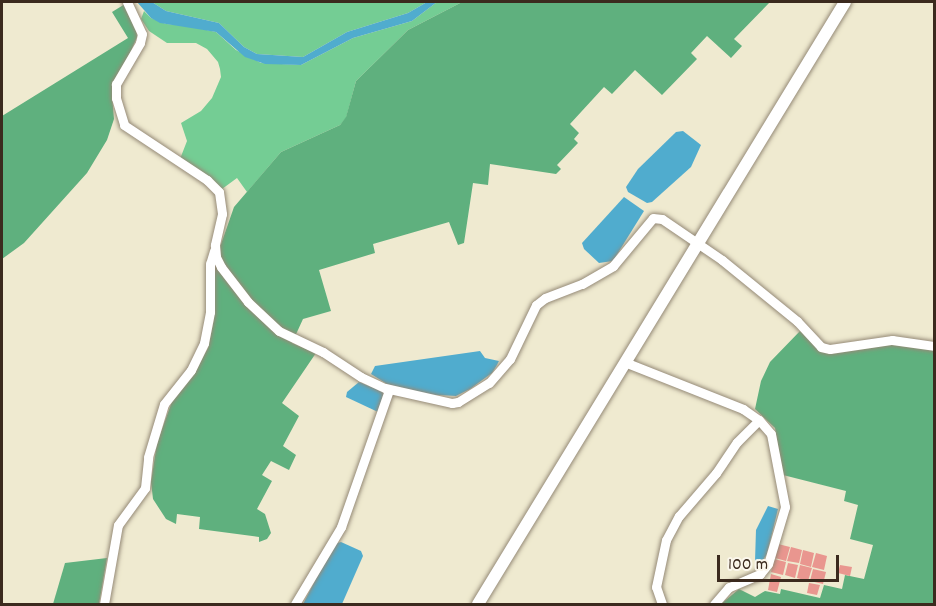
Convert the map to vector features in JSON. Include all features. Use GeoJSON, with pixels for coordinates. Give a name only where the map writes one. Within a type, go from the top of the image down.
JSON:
{"type":"FeatureCollection","features":[{"type":"Feature","properties":{"kind":"street"},"geometry":{"type":"LineString","coordinates":[[104,604],[118,525],[145,488],[148,457],[164,404],[191,370],[204,343],[210,312],[210,264],[222,214],[219,192],[207,180],[130,132],[121,120],[116,98],[116,84],[140,43],[142,34],[127,2]]}},
{"type":"Feature","properties":{"kind":"street"},"geometry":{"type":"LineString","coordinates":[[478,604],[845,2]]}},
{"type":"Feature","properties":{"kind":"street"},"geometry":{"type":"LineString","coordinates":[[215,248],[221,267],[248,302],[279,331],[389,390],[452,403],[489,383],[510,359],[536,305],[545,298],[582,284],[613,266],[653,218],[662,219],[698,244],[797,321],[821,347],[830,349],[892,340],[934,345]]}},
{"type":"Feature","properties":{"kind":"street"},"geometry":{"type":"LineString","coordinates":[[627,363],[743,409],[759,420],[771,434],[785,507],[766,568],[760,574],[729,587],[714,604]]}},
{"type":"Feature","properties":{"kind":"street"},"geometry":{"type":"LineString","coordinates":[[295,604],[341,527],[389,390]]}},
{"type":"Feature","properties":{"kind":"street"},"geometry":{"type":"LineString","coordinates":[[662,604],[656,587],[666,540],[679,516],[716,473],[737,442],[759,420]]}},
{"type":"Feature","properties":{"kind":"green space"},"geometry":{"type":"Polygon","coordinates":[[[152,2],[427,2],[408,13],[347,32],[303,57],[257,54],[244,47],[219,23],[166,11],[152,2]]]}},
{"type":"Feature","properties":{"kind":"green space"},"geometry":{"type":"Polygon","coordinates":[[[437,2],[462,2],[408,30],[356,81],[346,118],[340,125],[281,152],[247,192],[237,178],[222,189],[180,159],[187,141],[181,123],[201,111],[212,98],[221,77],[220,69],[218,62],[207,49],[196,43],[167,43],[149,31],[141,19],[144,11],[151,18],[166,24],[216,32],[236,50],[261,63],[301,65],[353,38],[412,21],[437,2]]]}},
{"type":"Feature","properties":{"kind":"green space"},"geometry":{"type":"Polygon","coordinates":[[[462,2],[770,2],[734,39],[742,46],[731,58],[707,36],[691,53],[697,59],[662,95],[635,70],[612,94],[604,87],[570,124],[579,133],[574,139],[578,143],[557,165],[561,169],[556,174],[490,164],[488,185],[473,183],[464,243],[458,245],[449,222],[373,244],[375,253],[319,270],[331,311],[303,319],[292,343],[316,353],[282,403],[299,416],[283,446],[296,455],[289,470],[271,461],[262,475],[272,481],[257,509],[265,514],[271,533],[267,539],[259,542],[259,537],[199,529],[200,517],[177,514],[176,524],[166,519],[153,499],[151,482],[157,443],[174,396],[197,367],[208,348],[214,319],[212,270],[234,207],[281,152],[340,125],[346,117],[356,81],[408,30],[462,2]]]}},
{"type":"Feature","properties":{"kind":"green space"},"geometry":{"type":"Polygon","coordinates":[[[125,4],[136,28],[137,37],[112,95],[114,119],[107,140],[87,173],[24,243],[2,259],[2,116],[128,38],[112,12],[125,4]]]}},
{"type":"Feature","properties":{"kind":"green space"},"geometry":{"type":"Polygon","coordinates":[[[800,331],[819,348],[883,344],[934,347],[934,604],[721,604],[739,589],[755,597],[765,591],[780,594],[781,589],[820,598],[824,585],[842,589],[845,575],[864,579],[873,545],[850,539],[858,505],[844,501],[846,491],[783,475],[775,428],[755,409],[761,381],[770,362],[800,331]]]}},
{"type":"Feature","properties":{"kind":"green space"},"geometry":{"type":"Polygon","coordinates":[[[107,558],[99,604],[53,604],[65,563],[107,558]]]}},
{"type":"Feature","properties":{"kind":"water"},"geometry":{"type":"Polygon","coordinates":[[[137,2],[152,2],[166,11],[219,23],[244,47],[257,54],[303,57],[347,32],[408,13],[427,2],[437,2],[412,21],[353,38],[301,65],[265,64],[245,57],[216,32],[160,23],[151,18],[137,2]]]}},
{"type":"Feature","properties":{"kind":"water"},"geometry":{"type":"Polygon","coordinates":[[[683,131],[701,145],[691,167],[652,202],[647,203],[628,192],[626,187],[638,169],[676,132],[683,131]]]}},
{"type":"Feature","properties":{"kind":"water"},"geometry":{"type":"Polygon","coordinates":[[[624,197],[644,211],[613,261],[599,263],[584,249],[582,243],[624,197]]]}},
{"type":"Feature","properties":{"kind":"water"},"geometry":{"type":"Polygon","coordinates":[[[480,351],[485,358],[499,361],[497,365],[492,373],[456,396],[419,394],[387,384],[371,374],[375,366],[480,351]]]}},
{"type":"Feature","properties":{"kind":"water"},"geometry":{"type":"Polygon","coordinates":[[[359,382],[384,392],[378,412],[346,397],[347,392],[359,382]]]}},
{"type":"Feature","properties":{"kind":"water"},"geometry":{"type":"Polygon","coordinates":[[[768,506],[778,509],[767,554],[761,563],[755,561],[756,530],[768,506]]]}},
{"type":"Feature","properties":{"kind":"water"},"geometry":{"type":"Polygon","coordinates":[[[341,542],[361,551],[363,556],[342,604],[303,604],[334,544],[341,542]]]}},
{"type":"Feature","properties":{"kind":"building"},"geometry":{"type":"Polygon","coordinates":[[[778,544],[790,547],[786,561],[775,558],[778,544]]]}},
{"type":"Feature","properties":{"kind":"building"},"geometry":{"type":"Polygon","coordinates":[[[791,547],[802,550],[799,563],[787,561],[791,547]]]}},
{"type":"Feature","properties":{"kind":"building"},"geometry":{"type":"Polygon","coordinates":[[[803,550],[814,553],[811,567],[800,564],[803,550]]]}},
{"type":"Feature","properties":{"kind":"building"},"geometry":{"type":"Polygon","coordinates":[[[816,553],[827,556],[824,570],[812,567],[816,553]]]}},
{"type":"Feature","properties":{"kind":"building"},"geometry":{"type":"Polygon","coordinates":[[[774,559],[786,562],[783,575],[771,572],[774,559]]]}},
{"type":"Feature","properties":{"kind":"building"},"geometry":{"type":"Polygon","coordinates":[[[788,563],[798,565],[795,578],[785,575],[788,563]]]}},
{"type":"Feature","properties":{"kind":"building"},"geometry":{"type":"Polygon","coordinates":[[[800,565],[812,568],[808,581],[797,578],[800,565]]]}},
{"type":"Feature","properties":{"kind":"building"},"geometry":{"type":"Polygon","coordinates":[[[840,565],[852,567],[850,576],[838,573],[840,565]]]}},
{"type":"Feature","properties":{"kind":"building"},"geometry":{"type":"Polygon","coordinates":[[[813,569],[826,572],[823,584],[810,581],[813,569]]]}},
{"type":"Feature","properties":{"kind":"building"},"geometry":{"type":"Polygon","coordinates":[[[771,574],[781,577],[777,592],[768,590],[771,574]]]}},
{"type":"Feature","properties":{"kind":"building"},"geometry":{"type":"Polygon","coordinates":[[[809,583],[820,585],[817,595],[807,593],[809,583]]]}}]}
